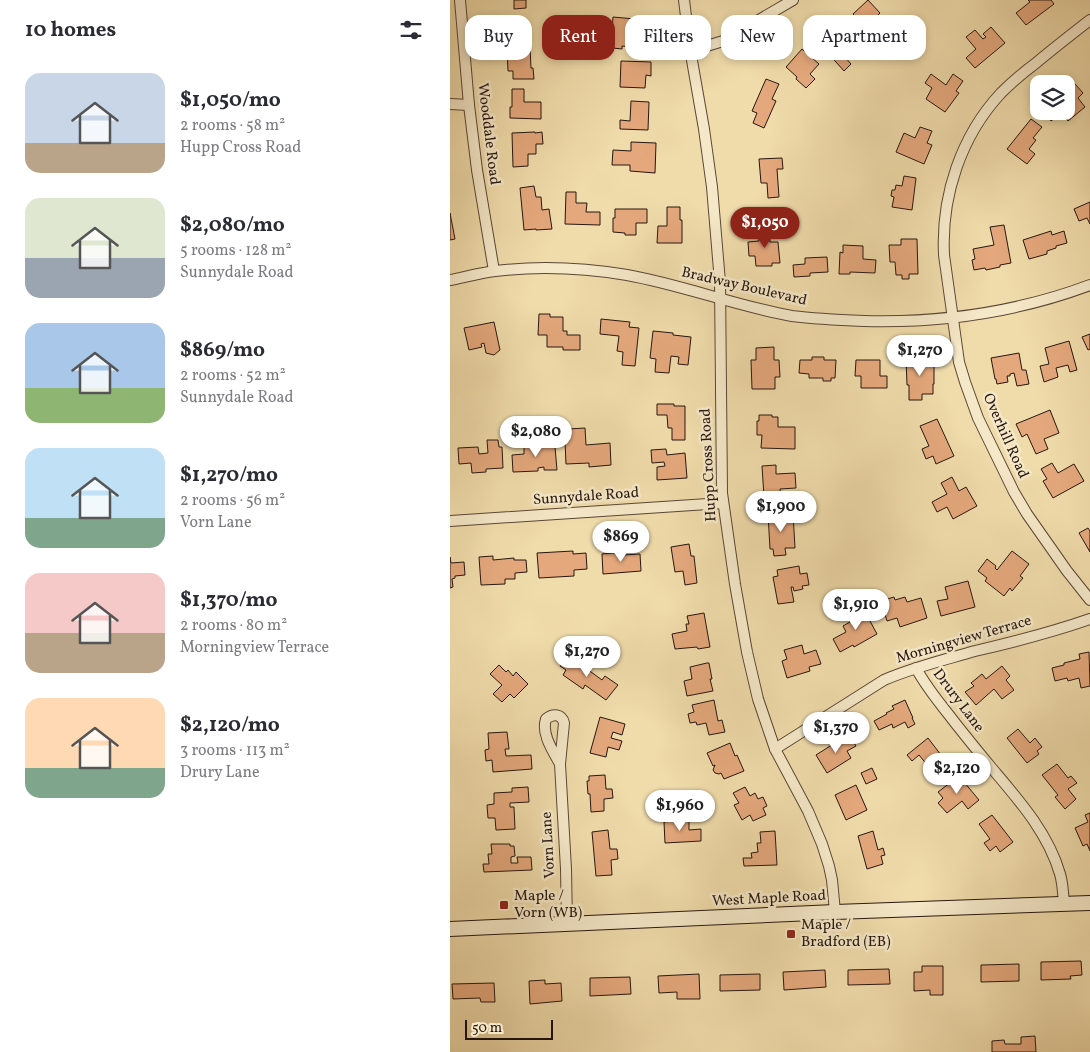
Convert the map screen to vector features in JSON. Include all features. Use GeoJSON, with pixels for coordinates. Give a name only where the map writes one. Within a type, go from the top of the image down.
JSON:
{"type":"FeatureCollection","features":[{"type":"Feature","properties":{"kind":"main road","name":"West Maple Road"},"geometry":{"type":"LineString","coordinates":[[450,929],[1090,903]]}},
{"type":"Feature","properties":{"kind":"street","name":"Wooddale Road"},"geometry":{"type":"LineString","coordinates":[[460,0],[477,170],[494,271]]}},
{"type":"Feature","properties":{"kind":"street","name":"Hupp Cross Road"},"geometry":{"type":"LineString","coordinates":[[684,0],[686,15]]}},
{"type":"Feature","properties":{"kind":"street"},"geometry":{"type":"LineString","coordinates":[[711,45],[723,41],[794,0]]}},
{"type":"Feature","properties":{"kind":"street","name":"Overhill Road"},"geometry":{"type":"LineString","coordinates":[[1090,20],[1001,93],[972,132],[951,184],[944,238],[944,255],[960,362],[978,418],[1014,492],[1027,514],[1090,600]]}},
{"type":"Feature","properties":{"kind":"street","name":"Hupp Cross Road"},"geometry":{"type":"LineString","coordinates":[[692,60],[712,187],[720,298],[723,503],[735,584],[758,700],[775,748],[808,811],[822,844],[832,880],[835,912]]}},
{"type":"Feature","properties":{"kind":"street"},"geometry":{"type":"LineString","coordinates":[[450,104],[469,105]]}},
{"type":"Feature","properties":{"kind":"street","name":"Bradway Boulevard"},"geometry":{"type":"LineString","coordinates":[[450,280],[494,271],[518,269],[600,272],[628,276],[791,316],[826,320],[880,322],[953,317],[1024,305],[1090,285]]}},
{"type":"Feature","properties":{"kind":"street","name":"Sunnydale Road"},"geometry":{"type":"LineString","coordinates":[[450,521],[723,503]]}},
{"type":"Feature","properties":{"kind":"street","name":"Morningview Terrace"},"geometry":{"type":"LineString","coordinates":[[775,748],[884,680],[916,668],[1090,619]]}},
{"type":"Feature","properties":{"kind":"street","name":"Drury Lane"},"geometry":{"type":"LineString","coordinates":[[916,668],[938,701],[1007,786],[1044,836],[1060,874],[1064,904]]}},
{"type":"Feature","properties":{"kind":"street","name":"Vorn Lane"},"geometry":{"type":"LineString","coordinates":[[560,764],[567,924]]}},
{"type":"Feature","properties":{"kind":"building"},"geometry":{"type":"Polygon","coordinates":[[[514,0],[526,0],[526,8],[514,9],[514,0]]]}},
{"type":"Feature","properties":{"kind":"building"},"geometry":{"type":"Polygon","coordinates":[[[868,0],[880,13],[878,15],[853,14],[868,0]]]}},
{"type":"Feature","properties":{"kind":"building"},"geometry":{"type":"Polygon","coordinates":[[[1028,0],[1051,0],[1054,4],[1026,25],[1016,13],[1030,2],[1028,0]]]}},
{"type":"Feature","properties":{"kind":"building"},"geometry":{"type":"Polygon","coordinates":[[[615,17],[625,18],[625,46],[622,46],[622,49],[615,48],[615,17]]]}},
{"type":"Feature","properties":{"kind":"building"},"geometry":{"type":"Polygon","coordinates":[[[991,27],[1005,43],[975,68],[966,58],[976,49],[966,37],[975,30],[983,39],[986,37],[983,34],[991,27]]]}},
{"type":"Feature","properties":{"kind":"building"},"geometry":{"type":"Polygon","coordinates":[[[802,49],[803,60],[814,60],[819,64],[810,74],[815,79],[806,88],[786,67],[802,49]]]}},
{"type":"Feature","properties":{"kind":"building"},"geometry":{"type":"Polygon","coordinates":[[[508,60],[531,60],[534,79],[513,79],[513,71],[508,71],[508,60]]]}},
{"type":"Feature","properties":{"kind":"building"},"geometry":{"type":"Polygon","coordinates":[[[834,60],[848,60],[851,64],[844,71],[834,60]]]}},
{"type":"Feature","properties":{"kind":"building"},"geometry":{"type":"Polygon","coordinates":[[[621,61],[651,62],[651,76],[646,75],[645,88],[620,87],[621,61]]]}},
{"type":"Feature","properties":{"kind":"building"},"geometry":{"type":"Polygon","coordinates":[[[931,74],[946,85],[953,74],[963,81],[956,91],[959,93],[945,112],[926,99],[932,88],[925,83],[931,74]]]}},
{"type":"Feature","properties":{"kind":"building"},"geometry":{"type":"Polygon","coordinates":[[[766,79],[779,84],[772,99],[776,101],[764,128],[753,123],[757,113],[752,111],[766,79]]]}},
{"type":"Feature","properties":{"kind":"building"},"geometry":{"type":"Polygon","coordinates":[[[1075,84],[1083,93],[1078,98],[1085,107],[1075,115],[1075,84]]]}},
{"type":"Feature","properties":{"kind":"building"},"geometry":{"type":"Polygon","coordinates":[[[512,89],[524,89],[524,102],[541,102],[541,119],[510,118],[512,89]]]}},
{"type":"Feature","properties":{"kind":"building"},"geometry":{"type":"Polygon","coordinates":[[[631,101],[649,102],[648,130],[620,129],[620,120],[630,121],[631,101]]]}},
{"type":"Feature","properties":{"kind":"building"},"geometry":{"type":"Polygon","coordinates":[[[1030,120],[1042,127],[1033,138],[1036,140],[1029,149],[1035,154],[1027,164],[1007,149],[1030,120]]]}},
{"type":"Feature","properties":{"kind":"building"},"geometry":{"type":"Polygon","coordinates":[[[920,127],[932,131],[927,143],[932,145],[924,164],[896,152],[904,133],[915,138],[920,127]]]}},
{"type":"Feature","properties":{"kind":"building"},"geometry":{"type":"Polygon","coordinates":[[[542,132],[543,144],[536,144],[536,154],[528,154],[528,166],[513,167],[512,133],[542,132]]]}},
{"type":"Feature","properties":{"kind":"building"},"geometry":{"type":"Polygon","coordinates":[[[631,142],[656,143],[655,173],[630,171],[630,165],[612,165],[613,150],[631,151],[631,142]]]}},
{"type":"Feature","properties":{"kind":"building"},"geometry":{"type":"Polygon","coordinates":[[[782,158],[783,169],[777,169],[779,197],[768,198],[767,183],[761,183],[759,159],[782,158]]]}},
{"type":"Feature","properties":{"kind":"building"},"geometry":{"type":"Polygon","coordinates":[[[904,176],[916,178],[912,210],[892,207],[894,197],[891,196],[892,190],[895,190],[896,185],[902,186],[904,176]]]}},
{"type":"Feature","properties":{"kind":"building"},"geometry":{"type":"Polygon","coordinates":[[[534,186],[536,197],[541,197],[542,210],[549,209],[552,229],[524,230],[520,188],[534,186]]]}},
{"type":"Feature","properties":{"kind":"building"},"geometry":{"type":"Polygon","coordinates":[[[566,192],[576,192],[576,203],[587,203],[586,212],[600,212],[600,225],[565,224],[566,192]]]}},
{"type":"Feature","properties":{"kind":"building"},"geometry":{"type":"Polygon","coordinates":[[[1090,202],[1090,224],[1087,218],[1079,221],[1074,209],[1090,202]]]}},
{"type":"Feature","properties":{"kind":"building"},"geometry":{"type":"Polygon","coordinates":[[[667,207],[680,207],[682,243],[657,243],[658,226],[667,226],[667,207]]]}},
{"type":"Feature","properties":{"kind":"building"},"geometry":{"type":"Polygon","coordinates":[[[615,209],[647,209],[647,223],[636,223],[636,235],[613,232],[615,209]]]}},
{"type":"Feature","properties":{"kind":"building"},"geometry":{"type":"Polygon","coordinates":[[[450,213],[455,239],[450,240],[450,213]]]}},
{"type":"Feature","properties":{"kind":"building"},"geometry":{"type":"Polygon","coordinates":[[[1004,225],[1011,263],[986,270],[985,268],[974,270],[972,260],[975,259],[973,249],[994,245],[990,227],[1004,225]]]}},
{"type":"Feature","properties":{"kind":"building"},"geometry":{"type":"Polygon","coordinates":[[[769,227],[770,242],[778,242],[780,263],[772,263],[772,266],[756,266],[755,256],[749,256],[748,242],[759,241],[759,228],[769,227]]]}},
{"type":"Feature","properties":{"kind":"building"},"geometry":{"type":"Polygon","coordinates":[[[1051,231],[1052,235],[1064,231],[1067,243],[1056,246],[1056,248],[1047,251],[1047,254],[1029,259],[1023,240],[1051,231]]]}},
{"type":"Feature","properties":{"kind":"building"},"geometry":{"type":"Polygon","coordinates":[[[901,239],[917,239],[918,274],[909,274],[909,279],[902,279],[902,275],[896,275],[895,262],[890,262],[889,245],[901,245],[901,239]]]}},
{"type":"Feature","properties":{"kind":"building"},"geometry":{"type":"Polygon","coordinates":[[[843,245],[863,246],[863,259],[876,260],[875,273],[850,272],[850,274],[839,274],[840,252],[843,253],[843,245]]]}},
{"type":"Feature","properties":{"kind":"building"},"geometry":{"type":"Polygon","coordinates":[[[827,257],[828,272],[810,273],[810,276],[794,277],[793,265],[805,264],[805,258],[827,257]]]}},
{"type":"Feature","properties":{"kind":"building"},"geometry":{"type":"Polygon","coordinates":[[[539,314],[550,314],[550,317],[563,317],[563,331],[567,331],[567,335],[580,335],[580,350],[563,350],[563,347],[547,347],[547,335],[538,335],[539,314]]]}},
{"type":"Feature","properties":{"kind":"building"},"geometry":{"type":"Polygon","coordinates":[[[601,319],[630,322],[629,327],[639,328],[635,366],[622,365],[623,352],[617,351],[619,336],[600,334],[601,319]]]}},
{"type":"Feature","properties":{"kind":"building"},"geometry":{"type":"Polygon","coordinates":[[[494,322],[500,350],[494,355],[486,353],[484,343],[481,344],[482,347],[469,350],[464,328],[494,322]]]}},
{"type":"Feature","properties":{"kind":"building"},"geometry":{"type":"Polygon","coordinates":[[[653,331],[691,337],[688,365],[678,364],[679,357],[671,356],[669,373],[655,372],[656,359],[650,358],[653,331]]]}},
{"type":"Feature","properties":{"kind":"building"},"geometry":{"type":"Polygon","coordinates":[[[1090,334],[1090,349],[1088,350],[1082,337],[1090,334]]]}},
{"type":"Feature","properties":{"kind":"building"},"geometry":{"type":"Polygon","coordinates":[[[1069,341],[1077,370],[1070,372],[1068,365],[1056,368],[1058,377],[1044,382],[1040,366],[1049,364],[1045,348],[1069,341]]]}},
{"type":"Feature","properties":{"kind":"building"},"geometry":{"type":"Polygon","coordinates":[[[774,347],[774,360],[779,360],[780,377],[775,377],[775,389],[752,389],[751,360],[756,360],[756,348],[774,347]]]}},
{"type":"Feature","properties":{"kind":"building"},"geometry":{"type":"Polygon","coordinates":[[[1019,353],[1022,370],[1026,370],[1029,384],[1017,386],[1014,373],[1007,376],[1008,382],[997,384],[991,358],[1019,353]]]}},
{"type":"Feature","properties":{"kind":"building"},"geometry":{"type":"Polygon","coordinates":[[[812,357],[836,360],[835,378],[831,378],[831,381],[823,381],[823,378],[809,378],[809,374],[799,373],[800,360],[812,360],[812,357]]]}},
{"type":"Feature","properties":{"kind":"building"},"geometry":{"type":"Polygon","coordinates":[[[934,358],[933,394],[922,394],[922,400],[909,400],[906,359],[934,358]]]}},
{"type":"Feature","properties":{"kind":"building"},"geometry":{"type":"Polygon","coordinates":[[[856,360],[880,360],[880,376],[887,376],[887,388],[861,388],[861,376],[855,376],[856,360]]]}},
{"type":"Feature","properties":{"kind":"building"},"geometry":{"type":"Polygon","coordinates":[[[657,404],[685,406],[685,440],[672,440],[672,428],[668,428],[667,415],[657,415],[657,404]]]}},
{"type":"Feature","properties":{"kind":"building"},"geometry":{"type":"Polygon","coordinates":[[[1050,410],[1059,433],[1044,439],[1048,449],[1036,454],[1027,434],[1022,437],[1016,424],[1050,410]]]}},
{"type":"Feature","properties":{"kind":"building"},"geometry":{"type":"Polygon","coordinates":[[[759,415],[778,417],[778,427],[795,427],[795,449],[761,448],[762,435],[757,435],[759,415]]]}},
{"type":"Feature","properties":{"kind":"building"},"geometry":{"type":"Polygon","coordinates":[[[937,419],[954,456],[936,464],[933,456],[926,459],[922,449],[929,446],[920,426],[937,419]]]}},
{"type":"Feature","properties":{"kind":"building"},"geometry":{"type":"Polygon","coordinates":[[[585,428],[586,445],[610,443],[611,465],[589,467],[589,463],[566,464],[565,442],[569,441],[568,429],[585,428]]]}},
{"type":"Feature","properties":{"kind":"building"},"geometry":{"type":"Polygon","coordinates":[[[551,439],[552,447],[555,447],[557,470],[544,470],[544,467],[538,468],[538,471],[513,472],[512,455],[524,454],[524,443],[543,444],[543,440],[551,439]]]}},
{"type":"Feature","properties":{"kind":"building"},"geometry":{"type":"Polygon","coordinates":[[[487,440],[498,440],[499,447],[502,447],[503,468],[486,469],[486,472],[472,473],[471,463],[459,464],[458,448],[478,447],[479,454],[488,453],[487,440]]]}},
{"type":"Feature","properties":{"kind":"building"},"geometry":{"type":"Polygon","coordinates":[[[666,449],[667,455],[685,453],[687,478],[657,480],[657,467],[665,466],[664,462],[652,463],[651,450],[666,449]]]}},
{"type":"Feature","properties":{"kind":"building"},"geometry":{"type":"Polygon","coordinates":[[[1052,463],[1058,473],[1074,464],[1084,481],[1053,498],[1043,481],[1047,479],[1041,469],[1052,463]]]}},
{"type":"Feature","properties":{"kind":"building"},"geometry":{"type":"Polygon","coordinates":[[[776,465],[776,474],[795,473],[796,488],[780,489],[781,496],[764,497],[762,466],[776,465]]]}},
{"type":"Feature","properties":{"kind":"building"},"geometry":{"type":"Polygon","coordinates":[[[952,477],[959,491],[966,487],[977,506],[953,519],[947,507],[937,512],[932,502],[947,494],[941,483],[952,477]]]}},
{"type":"Feature","properties":{"kind":"building"},"geometry":{"type":"Polygon","coordinates":[[[793,513],[795,548],[785,548],[786,555],[774,556],[773,549],[770,549],[768,514],[793,513]]]}},
{"type":"Feature","properties":{"kind":"building"},"geometry":{"type":"Polygon","coordinates":[[[1088,528],[1090,531],[1090,552],[1079,533],[1088,528]]]}},
{"type":"Feature","properties":{"kind":"building"},"geometry":{"type":"Polygon","coordinates":[[[689,544],[691,556],[694,556],[697,583],[685,585],[683,571],[675,572],[671,547],[689,544]]]}},
{"type":"Feature","properties":{"kind":"building"},"geometry":{"type":"Polygon","coordinates":[[[573,551],[573,554],[586,553],[587,569],[574,570],[574,576],[539,578],[537,553],[573,551]]]}},
{"type":"Feature","properties":{"kind":"building"},"geometry":{"type":"Polygon","coordinates":[[[1012,551],[1029,564],[1020,576],[1023,578],[1012,591],[1010,588],[1004,596],[985,581],[987,578],[978,571],[987,559],[996,566],[997,570],[1012,551]]]}},
{"type":"Feature","properties":{"kind":"building"},"geometry":{"type":"Polygon","coordinates":[[[622,552],[623,555],[640,554],[641,571],[603,574],[602,554],[622,552]]]}},
{"type":"Feature","properties":{"kind":"building"},"geometry":{"type":"Polygon","coordinates":[[[493,556],[493,560],[514,558],[514,560],[526,560],[527,572],[515,573],[515,579],[505,579],[505,584],[481,585],[479,557],[493,556]]]}},
{"type":"Feature","properties":{"kind":"building"},"geometry":{"type":"Polygon","coordinates":[[[450,557],[451,563],[464,562],[465,575],[455,576],[452,579],[453,587],[450,588],[450,557]]]}},
{"type":"Feature","properties":{"kind":"building"},"geometry":{"type":"Polygon","coordinates":[[[799,566],[800,574],[807,573],[809,585],[802,586],[803,589],[794,591],[793,587],[791,587],[794,602],[778,604],[773,577],[778,576],[777,570],[799,566]]]}},
{"type":"Feature","properties":{"kind":"building"},"geometry":{"type":"Polygon","coordinates":[[[968,581],[975,607],[941,616],[937,601],[948,599],[945,587],[968,581]]]}},
{"type":"Feature","properties":{"kind":"building"},"geometry":{"type":"Polygon","coordinates":[[[894,597],[895,600],[905,597],[907,602],[921,598],[927,618],[900,627],[897,618],[887,621],[881,601],[894,597]]]}},
{"type":"Feature","properties":{"kind":"building"},"geometry":{"type":"Polygon","coordinates":[[[863,608],[877,634],[854,647],[853,645],[840,652],[833,639],[846,632],[843,626],[850,622],[847,616],[863,608]]]}},
{"type":"Feature","properties":{"kind":"building"},"geometry":{"type":"Polygon","coordinates":[[[704,613],[710,647],[675,649],[672,634],[687,631],[686,624],[689,624],[687,616],[704,613]]]}},
{"type":"Feature","properties":{"kind":"building"},"geometry":{"type":"Polygon","coordinates":[[[802,645],[804,654],[816,650],[821,664],[809,667],[810,671],[787,678],[782,661],[787,659],[784,650],[802,645]]]}},
{"type":"Feature","properties":{"kind":"building"},"geometry":{"type":"Polygon","coordinates":[[[1089,652],[1090,686],[1081,688],[1079,678],[1068,681],[1067,678],[1055,681],[1052,668],[1080,659],[1079,654],[1089,652]]]}},
{"type":"Feature","properties":{"kind":"building"},"geometry":{"type":"Polygon","coordinates":[[[568,655],[602,680],[605,676],[618,685],[606,700],[585,685],[583,689],[563,675],[566,670],[560,666],[568,655]]]}},
{"type":"Feature","properties":{"kind":"building"},"geometry":{"type":"Polygon","coordinates":[[[709,663],[713,691],[687,696],[684,681],[692,679],[690,667],[709,663]]]}},
{"type":"Feature","properties":{"kind":"building"},"geometry":{"type":"Polygon","coordinates":[[[499,665],[506,672],[508,670],[513,676],[516,672],[528,684],[514,698],[510,694],[502,702],[493,694],[502,685],[490,674],[499,665]]]}},
{"type":"Feature","properties":{"kind":"building"},"geometry":{"type":"Polygon","coordinates":[[[1002,666],[1010,676],[1006,680],[1014,690],[1002,699],[994,689],[976,705],[965,692],[974,686],[971,683],[982,674],[986,679],[1002,666]]]}},
{"type":"Feature","properties":{"kind":"building"},"geometry":{"type":"Polygon","coordinates":[[[714,700],[718,721],[722,720],[725,732],[709,735],[706,723],[697,725],[696,722],[690,723],[688,714],[694,712],[692,705],[714,700]]]}},
{"type":"Feature","properties":{"kind":"building"},"geometry":{"type":"Polygon","coordinates":[[[905,700],[915,724],[908,728],[905,722],[893,728],[892,724],[879,730],[874,721],[894,709],[892,706],[905,700]]]}},
{"type":"Feature","properties":{"kind":"building"},"geometry":{"type":"Polygon","coordinates":[[[600,717],[625,724],[622,735],[613,732],[611,738],[622,741],[619,750],[608,747],[606,757],[590,753],[600,717]]]}},
{"type":"Feature","properties":{"kind":"building"},"geometry":{"type":"Polygon","coordinates":[[[1018,729],[1030,743],[1035,738],[1042,747],[1037,751],[1039,754],[1027,763],[1007,738],[1018,729]]]}},
{"type":"Feature","properties":{"kind":"building"},"geometry":{"type":"Polygon","coordinates":[[[507,732],[509,749],[505,749],[506,756],[531,755],[532,769],[493,772],[492,760],[486,761],[485,750],[489,749],[488,733],[507,732]]]}},
{"type":"Feature","properties":{"kind":"building"},"geometry":{"type":"Polygon","coordinates":[[[849,734],[856,746],[847,751],[851,758],[827,773],[816,755],[849,734]]]}},
{"type":"Feature","properties":{"kind":"building"},"geometry":{"type":"Polygon","coordinates":[[[928,738],[947,765],[938,772],[931,763],[928,766],[919,755],[912,761],[907,755],[928,738]]]}},
{"type":"Feature","properties":{"kind":"building"},"geometry":{"type":"Polygon","coordinates":[[[730,743],[744,771],[724,779],[721,773],[715,773],[713,770],[715,765],[713,766],[707,753],[730,743]]]}},
{"type":"Feature","properties":{"kind":"building"},"geometry":{"type":"Polygon","coordinates":[[[1057,764],[1068,778],[1071,776],[1077,783],[1068,789],[1076,799],[1065,809],[1055,797],[1058,795],[1042,775],[1057,764]]]}},
{"type":"Feature","properties":{"kind":"building"},"geometry":{"type":"Polygon","coordinates":[[[872,768],[877,779],[866,784],[861,773],[872,768]]]}},
{"type":"Feature","properties":{"kind":"building"},"geometry":{"type":"Polygon","coordinates":[[[605,775],[606,789],[612,789],[613,798],[604,799],[604,811],[591,812],[587,781],[589,781],[589,776],[605,775]]]}},
{"type":"Feature","properties":{"kind":"building"},"geometry":{"type":"Polygon","coordinates":[[[959,776],[979,800],[968,809],[962,801],[947,813],[938,803],[943,798],[938,792],[959,776]]]}},
{"type":"Feature","properties":{"kind":"building"},"geometry":{"type":"Polygon","coordinates":[[[856,785],[867,810],[846,820],[835,795],[856,785]]]}},
{"type":"Feature","properties":{"kind":"building"},"geometry":{"type":"Polygon","coordinates":[[[528,787],[529,802],[510,803],[510,807],[514,807],[515,829],[496,830],[495,818],[488,818],[487,805],[494,804],[494,793],[512,792],[512,788],[528,787]]]}},
{"type":"Feature","properties":{"kind":"building"},"geometry":{"type":"Polygon","coordinates":[[[745,787],[750,796],[755,793],[758,799],[763,797],[767,806],[763,808],[766,815],[753,821],[750,815],[742,820],[734,805],[739,803],[733,793],[745,787]]]}},
{"type":"Feature","properties":{"kind":"building"},"geometry":{"type":"Polygon","coordinates":[[[1090,813],[1090,851],[1087,844],[1083,846],[1075,828],[1088,822],[1085,815],[1090,813]]]}},
{"type":"Feature","properties":{"kind":"building"},"geometry":{"type":"Polygon","coordinates":[[[992,815],[1013,842],[1000,852],[996,846],[990,851],[984,843],[990,839],[979,824],[992,815]]]}},
{"type":"Feature","properties":{"kind":"building"},"geometry":{"type":"Polygon","coordinates":[[[680,817],[680,821],[689,820],[689,830],[701,829],[701,841],[665,843],[664,822],[670,821],[670,818],[680,817]]]}},
{"type":"Feature","properties":{"kind":"building"},"geometry":{"type":"Polygon","coordinates":[[[608,830],[610,849],[617,849],[618,859],[611,860],[612,875],[596,876],[592,832],[608,830]]]}},
{"type":"Feature","properties":{"kind":"building"},"geometry":{"type":"Polygon","coordinates":[[[775,831],[777,865],[744,866],[743,858],[752,858],[751,853],[758,852],[757,843],[761,843],[760,832],[775,831]]]}},
{"type":"Feature","properties":{"kind":"building"},"geometry":{"type":"Polygon","coordinates":[[[873,831],[878,850],[883,848],[885,855],[881,856],[883,864],[867,869],[858,836],[873,831]]]}},
{"type":"Feature","properties":{"kind":"building"},"geometry":{"type":"Polygon","coordinates":[[[491,844],[510,844],[510,846],[514,846],[515,856],[511,857],[511,863],[518,863],[517,857],[531,857],[532,870],[484,872],[483,864],[489,864],[488,854],[492,854],[491,844]]]}},
{"type":"Feature","properties":{"kind":"building"},"geometry":{"type":"Polygon","coordinates":[[[1081,961],[1082,975],[1070,976],[1071,979],[1041,980],[1041,962],[1081,961]]]}},
{"type":"Feature","properties":{"kind":"building"},"geometry":{"type":"Polygon","coordinates":[[[1019,964],[1019,981],[981,982],[981,965],[1019,964]]]}},
{"type":"Feature","properties":{"kind":"building"},"geometry":{"type":"Polygon","coordinates":[[[922,966],[943,966],[943,995],[930,995],[930,990],[914,991],[914,972],[922,972],[922,966]]]}},
{"type":"Feature","properties":{"kind":"building"},"geometry":{"type":"Polygon","coordinates":[[[889,969],[890,984],[848,985],[848,970],[889,969]]]}},
{"type":"Feature","properties":{"kind":"building"},"geometry":{"type":"Polygon","coordinates":[[[825,970],[826,987],[784,990],[783,972],[825,970]]]}},
{"type":"Feature","properties":{"kind":"building"},"geometry":{"type":"Polygon","coordinates":[[[699,974],[700,999],[677,999],[677,992],[659,993],[658,976],[699,974]]]}},
{"type":"Feature","properties":{"kind":"building"},"geometry":{"type":"Polygon","coordinates":[[[760,974],[760,990],[720,991],[720,975],[760,974]]]}},
{"type":"Feature","properties":{"kind":"building"},"geometry":{"type":"Polygon","coordinates":[[[630,977],[631,994],[590,996],[590,978],[630,977]]]}},
{"type":"Feature","properties":{"kind":"building"},"geometry":{"type":"Polygon","coordinates":[[[545,980],[545,984],[561,983],[562,1001],[530,1004],[529,981],[545,980]]]}},
{"type":"Feature","properties":{"kind":"building"},"geometry":{"type":"Polygon","coordinates":[[[494,983],[495,1002],[481,1002],[480,998],[453,999],[452,984],[494,983]]]}},
{"type":"Feature","properties":{"kind":"building"},"geometry":{"type":"Polygon","coordinates":[[[1035,1036],[1036,1052],[992,1052],[992,1041],[1004,1040],[1005,1044],[1021,1044],[1021,1037],[1035,1036]]]}},
{"type":"Feature","properties":{"kind":"place","name":"Maple / Vorn (WB)"},"geometry":{"type":"Point","coordinates":[504,905]}},
{"type":"Feature","properties":{"kind":"place","name":"Maple / Bradford (EB)"},"geometry":{"type":"Point","coordinates":[791,934]}}]}
